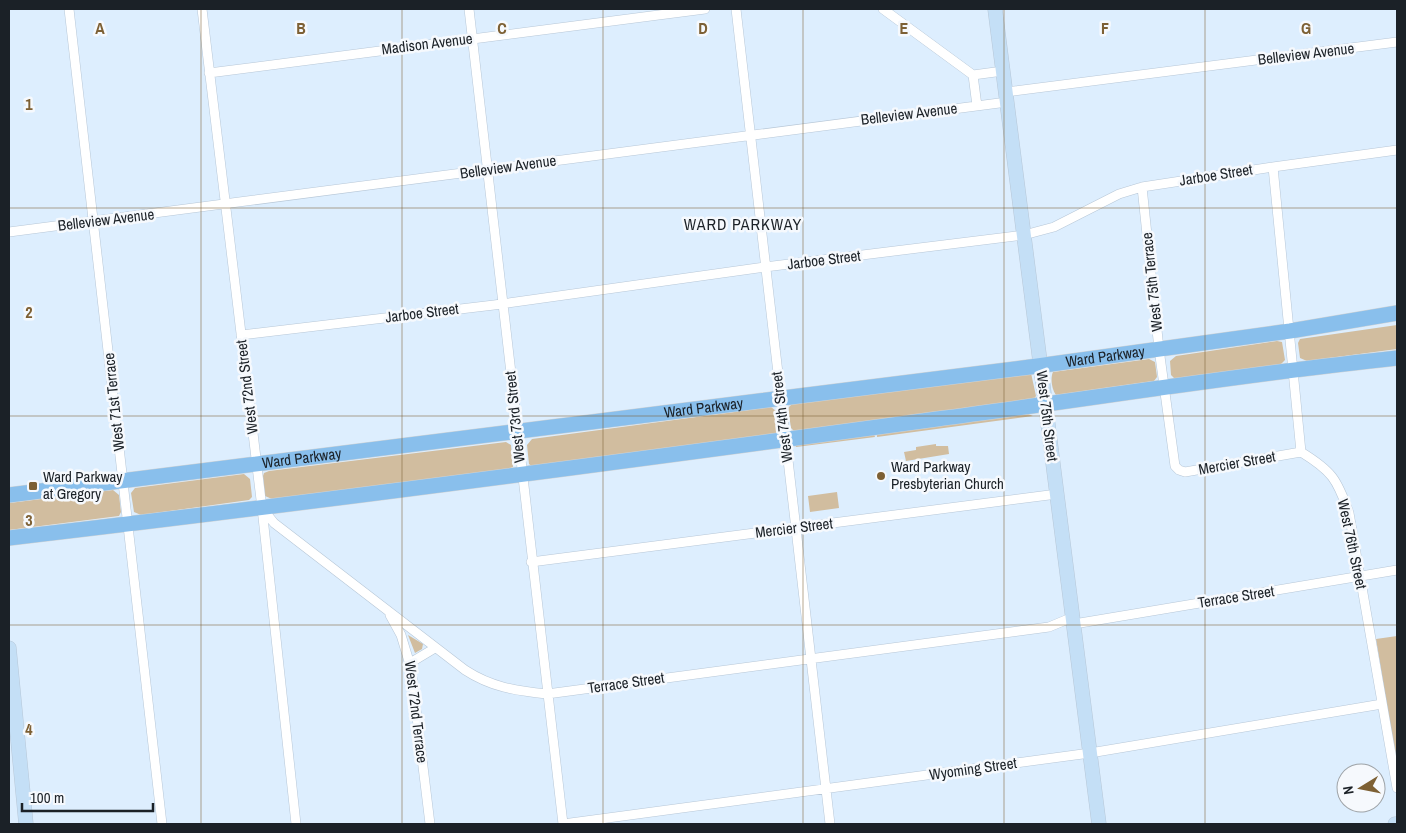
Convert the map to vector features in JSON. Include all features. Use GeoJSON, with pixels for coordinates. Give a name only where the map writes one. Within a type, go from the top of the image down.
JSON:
{"type":"FeatureCollection","features":[{"type":"Feature","properties":{"kind":"main road","name":"West 75th Street"},"geometry":{"type":"LineString","coordinates":[[995,9],[1100,824]]}},
{"type":"Feature","properties":{"kind":"main road","name":"Ward Parkway"},"geometry":{"type":"LineString","coordinates":[[9,496],[123,480],[780,400],[1290,331],[1397,313]]}},
{"type":"Feature","properties":{"kind":"main road"},"geometry":{"type":"LineString","coordinates":[[9,538],[521,476],[1294,368],[1397,358]]}},
{"type":"Feature","properties":{"kind":"main road"},"geometry":{"type":"LineString","coordinates":[[9,648],[26,824]]}},
{"type":"Feature","properties":{"kind":"street","name":"West 71st Terrace"},"geometry":{"type":"LineString","coordinates":[[68,9],[94,221],[162,824]]}},
{"type":"Feature","properties":{"kind":"street","name":"West 72nd Street"},"geometry":{"type":"LineString","coordinates":[[202,9],[262,508],[296,824]]}},
{"type":"Feature","properties":{"kind":"street","name":"West 73rd Street"},"geometry":{"type":"LineString","coordinates":[[469,9],[521,476],[563,824]]}},
{"type":"Feature","properties":{"kind":"street","name":"Madison Avenue"},"geometry":{"type":"LineString","coordinates":[[209,72],[705,9]]}},
{"type":"Feature","properties":{"kind":"street","name":"West 74th Street"},"geometry":{"type":"LineString","coordinates":[[736,9],[830,824]]}},
{"type":"Feature","properties":{"kind":"street"},"geometry":{"type":"LineString","coordinates":[[883,9],[973,75],[1003,71]]}},
{"type":"Feature","properties":{"kind":"street","name":"Belleview Avenue"},"geometry":{"type":"LineString","coordinates":[[9,232],[977,106],[1006,97],[1397,42]]}},
{"type":"Feature","properties":{"kind":"street"},"geometry":{"type":"LineString","coordinates":[[973,75],[977,106]]}},
{"type":"Feature","properties":{"kind":"street","name":"Jarboe Street"},"geometry":{"type":"LineString","coordinates":[[241,335],[502,304],[765,267],[1024,235],[1054,227],[1119,194],[1142,187],[1397,150]]}},
{"type":"Feature","properties":{"kind":"street"},"geometry":{"type":"LineString","coordinates":[[1273,167],[1301,452]]}},
{"type":"Feature","properties":{"kind":"street","name":"West 75th Terrace"},"geometry":{"type":"LineString","coordinates":[[1142,187],[1159,349],[1175,466]]}},
{"type":"Feature","properties":{"kind":"street","name":"Mercier Street"},"geometry":{"type":"LineString","coordinates":[[1175,466],[1185,472],[1301,452]]}},
{"type":"Feature","properties":{"kind":"street","name":"West 76th Street"},"geometry":{"type":"LineString","coordinates":[[1301,452],[1323,466],[1338,484],[1349,513],[1397,788]]}},
{"type":"Feature","properties":{"kind":"street","name":"Mercier Street"},"geometry":{"type":"LineString","coordinates":[[531,562],[1057,494]]}},
{"type":"Feature","properties":{"kind":"street","name":"Terrace Street"},"geometry":{"type":"LineString","coordinates":[[262,508],[275,524],[435,648],[482,681],[522,692],[547,694],[1074,624],[1397,570]]}},
{"type":"Feature","properties":{"kind":"street","name":"West 72nd Terrace"},"geometry":{"type":"LineString","coordinates":[[384,607],[396,622],[410,663],[430,824]]}},
{"type":"Feature","properties":{"kind":"street","name":"Terrace Street"},"geometry":{"type":"LineString","coordinates":[[1049,627],[1074,624]]}},
{"type":"Feature","properties":{"kind":"street"},"geometry":{"type":"LineString","coordinates":[[410,663],[435,648]]}},
{"type":"Feature","properties":{"kind":"street","name":"Wyoming Street"},"geometry":{"type":"LineString","coordinates":[[563,824],[1090,753],[1382,704]]}},
{"type":"Feature","properties":{"kind":"shaded area"},"geometry":{"type":"Polygon","coordinates":[[[1397,325],[1397,349],[1307,361],[1300,358],[1298,343],[1300,339],[1397,325]]]}},
{"type":"Feature","properties":{"kind":"shaded area"},"geometry":{"type":"Polygon","coordinates":[[[1277,341],[1282,342],[1285,360],[1280,365],[1175,379],[1171,375],[1170,361],[1176,356],[1277,341]]]}},
{"type":"Feature","properties":{"kind":"shaded area"},"geometry":{"type":"Polygon","coordinates":[[[1149,359],[1155,362],[1157,377],[1154,381],[1056,395],[1053,390],[1053,372],[1149,359]]]}},
{"type":"Feature","properties":{"kind":"shaded area"},"geometry":{"type":"Polygon","coordinates":[[[1031,373],[1036,396],[1034,399],[794,431],[791,428],[788,408],[792,404],[1031,373]]]}},
{"type":"Feature","properties":{"kind":"shaded area"},"geometry":{"type":"Polygon","coordinates":[[[771,407],[776,411],[779,429],[775,434],[533,467],[529,464],[527,445],[532,439],[771,407]]]}},
{"type":"Feature","properties":{"kind":"shaded area"},"geometry":{"type":"Polygon","coordinates":[[[1028,414],[1033,416],[877,437],[877,434],[1028,414]]]}},
{"type":"Feature","properties":{"kind":"shaded area"},"geometry":{"type":"Polygon","coordinates":[[[874,434],[875,437],[796,447],[795,444],[874,434]]]}},
{"type":"Feature","properties":{"kind":"shaded area"},"geometry":{"type":"Polygon","coordinates":[[[506,442],[511,445],[513,467],[508,469],[272,499],[265,496],[263,476],[264,473],[269,471],[506,442]]]}},
{"type":"Feature","properties":{"kind":"shaded area"},"geometry":{"type":"Polygon","coordinates":[[[936,444],[936,446],[948,446],[949,454],[906,461],[904,452],[916,450],[916,447],[936,444]]]}},
{"type":"Feature","properties":{"kind":"shaded area"},"geometry":{"type":"Polygon","coordinates":[[[244,474],[250,479],[252,497],[249,500],[141,515],[134,512],[131,493],[135,488],[244,474]]]}},
{"type":"Feature","properties":{"kind":"shaded area"},"geometry":{"type":"Polygon","coordinates":[[[113,490],[119,495],[121,512],[119,516],[9,530],[9,503],[113,490]]]}},
{"type":"Feature","properties":{"kind":"shaded area"},"geometry":{"type":"Polygon","coordinates":[[[837,492],[839,508],[810,512],[808,496],[837,492]]]}},
{"type":"Feature","properties":{"kind":"shaded area"},"geometry":{"type":"Polygon","coordinates":[[[408,635],[423,644],[422,649],[415,653],[408,635]]]}},
{"type":"Feature","properties":{"kind":"shaded area"},"geometry":{"type":"Polygon","coordinates":[[[1397,636],[1397,766],[1376,639],[1397,636]]]}},
{"type":"Feature","properties":{"kind":"place","name":"Ward Parkway Presbyterian Church"},"geometry":{"type":"Point","coordinates":[881,476]}},
{"type":"Feature","properties":{"kind":"place","name":"Ward Parkway at Gregory"},"geometry":{"type":"Point","coordinates":[33,486]}},
{"type":"Feature","properties":{"kind":"district","name":"WARD PARKWAY"},"geometry":{"type":"Point","coordinates":[743,224]}}]}
